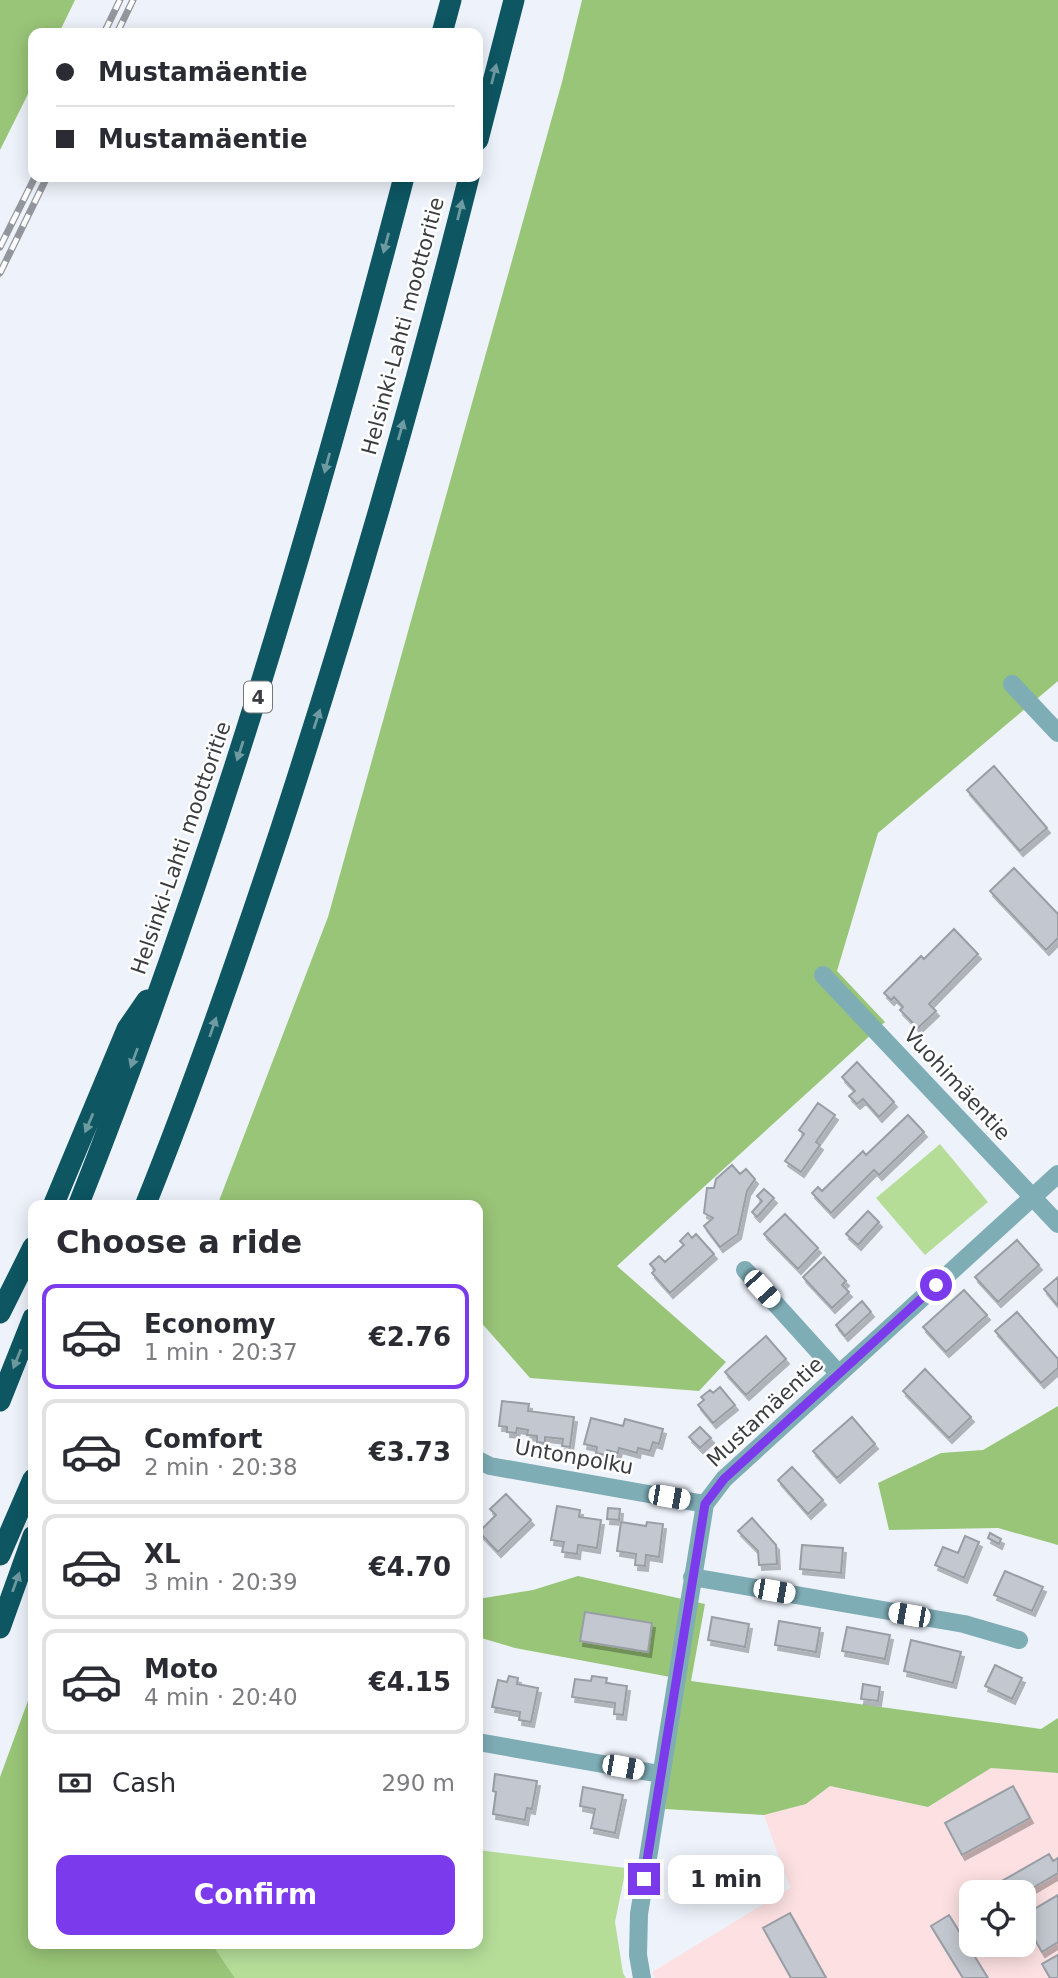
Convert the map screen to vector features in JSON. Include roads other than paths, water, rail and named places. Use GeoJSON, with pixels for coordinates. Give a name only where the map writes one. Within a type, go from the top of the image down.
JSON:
{"type":"FeatureCollection","features":[{"type":"Feature","properties":{"kind":"highway"},"geometry":{"type":"LineString","coordinates":[[443,28],[451,0]]}},
{"type":"Feature","properties":{"kind":"highway"},"geometry":{"type":"LineString","coordinates":[[483,120],[513,0]]}},
{"type":"Feature","properties":{"kind":"highway","name":"Helsinki-Lahti moottoritie"},"geometry":{"type":"LineString","coordinates":[[80,1200],[164,976],[224,802],[322,484],[403,182]]}},
{"type":"Feature","properties":{"kind":"highway","name":"Helsinki-Lahti moottoritie"},"geometry":{"type":"LineString","coordinates":[[149,1200],[253,914],[328,683],[444,275],[468,182]]}},
{"type":"Feature","properties":{"kind":"highway"},"geometry":{"type":"LineString","coordinates":[[56,1200],[127,1029],[164,976]]}},
{"type":"Feature","properties":{"kind":"highway"},"geometry":{"type":"LineString","coordinates":[[0,1313],[28,1257]]}},
{"type":"Feature","properties":{"kind":"highway"},"geometry":{"type":"LineString","coordinates":[[0,1401],[28,1331]]}},
{"type":"Feature","properties":{"kind":"highway"},"geometry":{"type":"LineString","coordinates":[[0,1555],[28,1491]]}},
{"type":"Feature","properties":{"kind":"highway"},"geometry":{"type":"LineString","coordinates":[[0,1628],[28,1550]]}},
{"type":"Feature","properties":{"kind":"street"},"geometry":{"type":"LineString","coordinates":[[1012,684],[1058,733]]}},
{"type":"Feature","properties":{"kind":"street","name":"Vuohimäentie"},"geometry":{"type":"LineString","coordinates":[[823,975],[1058,1224]]}},
{"type":"Feature","properties":{"kind":"street","name":"Mustamäentie"},"geometry":{"type":"LineString","coordinates":[[642,1978],[638,1955],[639,1914],[705,1504],[724,1479],[1058,1174]]}},
{"type":"Feature","properties":{"kind":"street"},"geometry":{"type":"LineString","coordinates":[[745,1270],[839,1374]]}},
{"type":"Feature","properties":{"kind":"street","name":"Untonpolku"},"geometry":{"type":"LineString","coordinates":[[483,1462],[490,1466],[705,1504]]}},
{"type":"Feature","properties":{"kind":"street"},"geometry":{"type":"LineString","coordinates":[[692,1577],[964,1624],[1019,1640]]}},
{"type":"Feature","properties":{"kind":"street"},"geometry":{"type":"LineString","coordinates":[[483,1743],[660,1774]]}},
{"type":"Feature","properties":{"kind":"railway"},"geometry":{"type":"LineString","coordinates":[[106,28],[120,0]]}},
{"type":"Feature","properties":{"kind":"railway"},"geometry":{"type":"LineString","coordinates":[[119,28],[133,0]]}},
{"type":"Feature","properties":{"kind":"railway"},"geometry":{"type":"LineString","coordinates":[[0,247],[32,182]]}},
{"type":"Feature","properties":{"kind":"railway"},"geometry":{"type":"LineString","coordinates":[[0,273],[45,182]]}}]}
